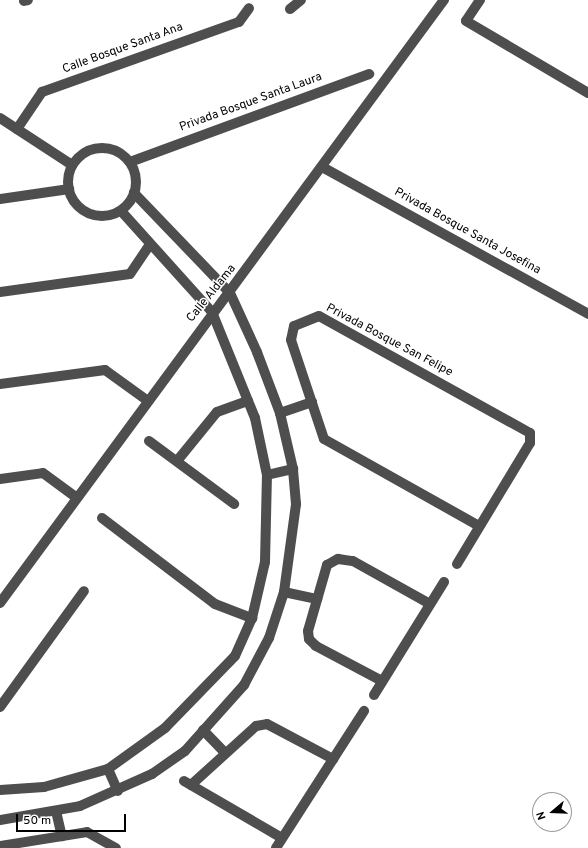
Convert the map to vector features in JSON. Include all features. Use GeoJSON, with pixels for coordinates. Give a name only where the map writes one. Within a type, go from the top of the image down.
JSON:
{"type":"FeatureCollection","features":[{"type":"Feature","properties":{"kind":"street"},"geometry":{"type":"LineString","coordinates":[[290,9],[301,0]]}},
{"type":"Feature","properties":{"kind":"street","name":"Calle Aldama"},"geometry":{"type":"LineString","coordinates":[[0,603],[212,312],[230,294],[328,170],[444,0]]}},
{"type":"Feature","properties":{"kind":"street"},"geometry":{"type":"LineString","coordinates":[[480,0],[466,21],[588,93]]}},
{"type":"Feature","properties":{"kind":"street","name":"Calle Bosque Santa Ana"},"geometry":{"type":"LineString","coordinates":[[17,129],[42,92],[239,22],[249,8]]}},
{"type":"Feature","properties":{"kind":"street","name":"Privada Bosque Santa Laura"},"geometry":{"type":"LineString","coordinates":[[130,162],[142,156],[369,74]]}},
{"type":"Feature","properties":{"kind":"street"},"geometry":{"type":"LineString","coordinates":[[0,118],[72,165]]}},
{"type":"Feature","properties":{"kind":"street"},"geometry":{"type":"LineString","coordinates":[[100,149],[120,153],[130,162],[136,177],[134,193],[121,210],[105,216],[89,214],[64,190],[72,165],[81,155],[100,149]]}},
{"type":"Feature","properties":{"kind":"street","name":"Privada Bosque Santa Josefina"},"geometry":{"type":"LineString","coordinates":[[328,170],[588,314]]}},
{"type":"Feature","properties":{"kind":"street"},"geometry":{"type":"LineString","coordinates":[[0,199],[64,190]]}},
{"type":"Feature","properties":{"kind":"street"},"geometry":{"type":"LineString","coordinates":[[0,820],[56,810],[118,791],[152,774],[185,751],[244,684],[269,638],[284,592],[296,504],[293,469],[280,413],[230,294],[134,193]]}},
{"type":"Feature","properties":{"kind":"street"},"geometry":{"type":"LineString","coordinates":[[0,790],[44,787],[108,769],[165,728],[200,696],[235,656],[252,618],[265,562],[267,475],[248,401],[212,312],[121,210]]}},
{"type":"Feature","properties":{"kind":"street"},"geometry":{"type":"LineString","coordinates":[[0,292],[130,274],[150,244]]}},
{"type":"Feature","properties":{"kind":"street","name":"Privada Bosque San Felipe"},"geometry":{"type":"LineString","coordinates":[[457,564],[530,443],[530,433],[319,316],[294,326],[291,340],[324,439],[479,526]]}},
{"type":"Feature","properties":{"kind":"street"},"geometry":{"type":"LineString","coordinates":[[0,384],[105,370],[148,401]]}},
{"type":"Feature","properties":{"kind":"street"},"geometry":{"type":"LineString","coordinates":[[177,461],[217,412],[248,401]]}},
{"type":"Feature","properties":{"kind":"street"},"geometry":{"type":"LineString","coordinates":[[280,413],[312,402]]}},
{"type":"Feature","properties":{"kind":"street"},"geometry":{"type":"LineString","coordinates":[[149,441],[234,504]]}},
{"type":"Feature","properties":{"kind":"street"},"geometry":{"type":"LineString","coordinates":[[267,475],[293,469]]}},
{"type":"Feature","properties":{"kind":"street"},"geometry":{"type":"LineString","coordinates":[[0,479],[43,473],[77,498]]}},
{"type":"Feature","properties":{"kind":"street"},"geometry":{"type":"LineString","coordinates":[[102,518],[215,604],[252,618]]}},
{"type":"Feature","properties":{"kind":"street"},"geometry":{"type":"LineString","coordinates":[[382,681],[316,646],[309,639],[317,599],[327,565],[338,559],[353,561],[430,604]]}},
{"type":"Feature","properties":{"kind":"street"},"geometry":{"type":"LineString","coordinates":[[374,695],[444,582]]}},
{"type":"Feature","properties":{"kind":"street"},"geometry":{"type":"LineString","coordinates":[[0,707],[84,591]]}},
{"type":"Feature","properties":{"kind":"street"},"geometry":{"type":"LineString","coordinates":[[284,592],[317,599]]}},
{"type":"Feature","properties":{"kind":"street"},"geometry":{"type":"LineString","coordinates":[[276,848],[364,712]]}},
{"type":"Feature","properties":{"kind":"street"},"geometry":{"type":"LineString","coordinates":[[282,838],[187,783],[225,752],[246,732],[267,724],[333,760]]}},
{"type":"Feature","properties":{"kind":"street"},"geometry":{"type":"LineString","coordinates":[[203,730],[225,752]]}},
{"type":"Feature","properties":{"kind":"street"},"geometry":{"type":"LineString","coordinates":[[108,769],[118,791]]}},
{"type":"Feature","properties":{"kind":"street"},"geometry":{"type":"LineString","coordinates":[[56,810],[62,836]]}},
{"type":"Feature","properties":{"kind":"street"},"geometry":{"type":"LineString","coordinates":[[0,846],[87,832],[116,848]]}}]}
